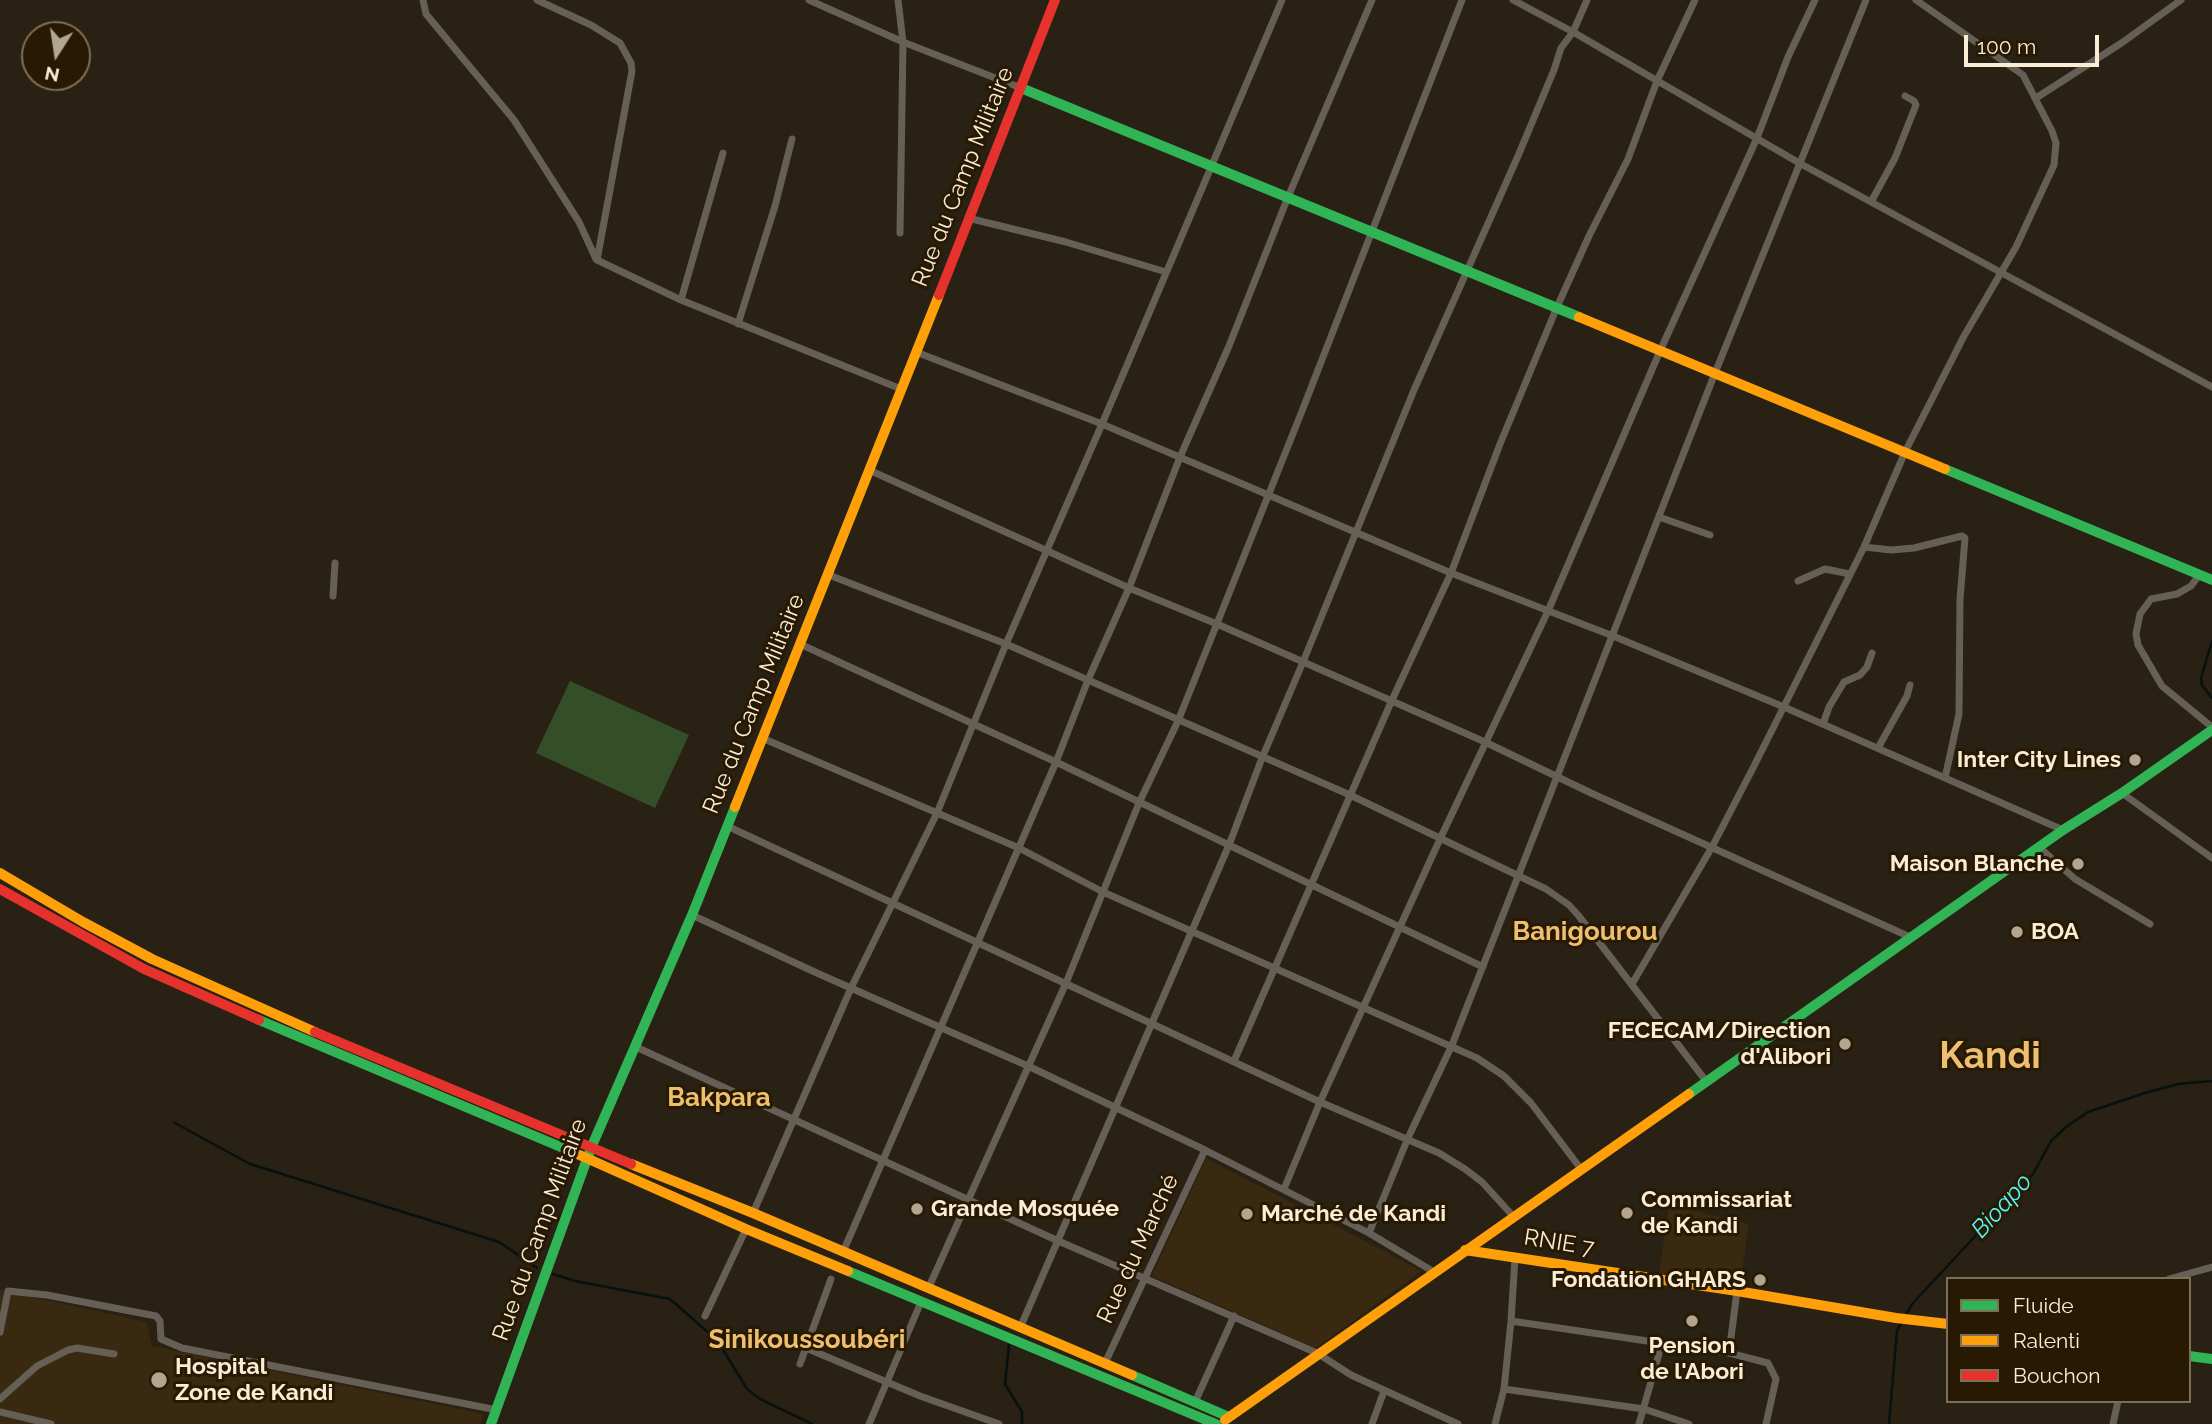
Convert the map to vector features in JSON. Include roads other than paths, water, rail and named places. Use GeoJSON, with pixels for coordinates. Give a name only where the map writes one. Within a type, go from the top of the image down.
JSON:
{"type":"FeatureCollection","features":[{"type":"Feature","properties":{"kind":"main road","name":"Rue du Camp Militaire"},"geometry":{"type":"LineString","coordinates":[[491,1424],[589,1153],[692,915],[1055,0]]}},
{"type":"Feature","properties":{"kind":"main road"},"geometry":{"type":"LineString","coordinates":[[1021,88],[1557,307],[2212,580]]}},
{"type":"Feature","properties":{"kind":"main road"},"geometry":{"type":"LineString","coordinates":[[0,873],[152,959],[589,1153],[746,1229],[1217,1424],[1231,1421],[1317,1353],[2063,830],[2122,793],[2212,729]]}},
{"type":"Feature","properties":{"kind":"main road"},"geometry":{"type":"LineString","coordinates":[[0,889],[144,969],[214,1001],[589,1153],[753,1213],[1195,1402],[1231,1421]]}},
{"type":"Feature","properties":{"kind":"main road","name":"RNIE 7"},"geometry":{"type":"LineString","coordinates":[[1465,1250],[1946,1324]]}},
{"type":"Feature","properties":{"kind":"main road"},"geometry":{"type":"LineString","coordinates":[[2191,1356],[2212,1359]]}},
{"type":"Feature","properties":{"kind":"street"},"geometry":{"type":"LineString","coordinates":[[423,0],[426,14],[514,121],[579,222],[597,260],[681,300],[901,389]]}},
{"type":"Feature","properties":{"kind":"street"},"geometry":{"type":"LineString","coordinates":[[537,0],[591,25],[620,43],[631,63],[632,71],[597,260]]}},
{"type":"Feature","properties":{"kind":"street"},"geometry":{"type":"LineString","coordinates":[[809,0],[903,42],[1021,88]]}},
{"type":"Feature","properties":{"kind":"street"},"geometry":{"type":"LineString","coordinates":[[898,0],[903,42],[900,233]]}},
{"type":"Feature","properties":{"kind":"street"},"geometry":{"type":"LineString","coordinates":[[753,1213],[851,988],[937,813],[1006,644],[1282,0]]}},
{"type":"Feature","properties":{"kind":"street"},"geometry":{"type":"LineString","coordinates":[[842,1252],[1056,762],[1180,457],[1229,346],[1288,197],[1372,0]]}},
{"type":"Feature","properties":{"kind":"street"},"geometry":{"type":"LineString","coordinates":[[928,1289],[1066,983],[1139,803],[1178,721],[1332,336],[1462,0]]}},
{"type":"Feature","properties":{"kind":"street"},"geometry":{"type":"LineString","coordinates":[[1513,0],[1871,202],[2212,387]]}},
{"type":"Feature","properties":{"kind":"street"},"geometry":{"type":"LineString","coordinates":[[1019,1328],[1230,845],[1262,758],[1561,48],[1573,32],[1587,0]]}},
{"type":"Feature","properties":{"kind":"street"},"geometry":{"type":"LineString","coordinates":[[1234,1061],[1392,700],[1451,573],[1500,444],[1557,307],[1638,138],[1657,81],[1695,0]]}},
{"type":"Feature","properties":{"kind":"street"},"geometry":{"type":"LineString","coordinates":[[1284,1189],[1320,1102],[1440,839],[1548,611],[1660,351],[1757,138],[1788,57],[1815,0]]}},
{"type":"Feature","properties":{"kind":"street"},"geometry":{"type":"LineString","coordinates":[[1369,1233],[1408,1138],[1452,1045],[1715,373],[1866,0]]}},
{"type":"Feature","properties":{"kind":"street"},"geometry":{"type":"LineString","coordinates":[[1632,984],[1712,847],[1864,547],[1905,452],[1970,325],[2032,215],[2054,165],[2056,143],[2036,98],[2022,75],[2012,65],[1916,0]]}},
{"type":"Feature","properties":{"kind":"street"},"geometry":{"type":"LineString","coordinates":[[2036,98],[2123,42],[2181,0]]}},
{"type":"Feature","properties":{"kind":"street"},"geometry":{"type":"LineString","coordinates":[[1871,202],[1895,158],[1916,105],[1905,96]]}},
{"type":"Feature","properties":{"kind":"street"},"geometry":{"type":"LineString","coordinates":[[738,324],[775,206],[792,139]]}},
{"type":"Feature","properties":{"kind":"street"},"geometry":{"type":"LineString","coordinates":[[681,300],[723,153]]}},
{"type":"Feature","properties":{"kind":"street"},"geometry":{"type":"LineString","coordinates":[[968,218],[1066,242],[1166,272]]}},
{"type":"Feature","properties":{"kind":"street"},"geometry":{"type":"LineString","coordinates":[[916,352],[1102,424],[1451,573],[1614,636],[1784,707],[2063,830]]}},
{"type":"Feature","properties":{"kind":"street"},"geometry":{"type":"LineString","coordinates":[[869,470],[1129,588],[1392,700],[1910,937]]}},
{"type":"Feature","properties":{"kind":"street"},"geometry":{"type":"LineString","coordinates":[[1659,517],[1710,535]]}},
{"type":"Feature","properties":{"kind":"street"},"geometry":{"type":"LineString","coordinates":[[1864,547],[1891,550],[1914,548],[1962,536],[1965,538],[1960,600],[1959,714],[1945,778]]}},
{"type":"Feature","properties":{"kind":"street"},"geometry":{"type":"LineString","coordinates":[[333,596],[335,563]]}},
{"type":"Feature","properties":{"kind":"street"},"geometry":{"type":"LineString","coordinates":[[1798,581],[1825,569],[1850,574]]}},
{"type":"Feature","properties":{"kind":"street"},"geometry":{"type":"LineString","coordinates":[[2200,574],[2191,586],[2177,594],[2151,599],[2140,614],[2136,634],[2138,645],[2162,686],[2212,729]]}},
{"type":"Feature","properties":{"kind":"street"},"geometry":{"type":"LineString","coordinates":[[829,575],[1006,644],[1350,795],[1546,889],[1569,905],[1706,1081]]}},
{"type":"Feature","properties":{"kind":"street"},"geometry":{"type":"LineString","coordinates":[[800,644],[1056,762],[1483,967]]}},
{"type":"Feature","properties":{"kind":"street"},"geometry":{"type":"LineString","coordinates":[[1823,724],[1829,707],[1844,682],[1860,675],[1867,667],[1872,653]]}},
{"type":"Feature","properties":{"kind":"street"},"geometry":{"type":"LineString","coordinates":[[1878,748],[1907,696],[1910,685]]}},
{"type":"Feature","properties":{"kind":"street"},"geometry":{"type":"LineString","coordinates":[[762,738],[1019,848],[1102,892],[1477,1058],[1504,1076],[1531,1103],[1581,1168]]}},
{"type":"Feature","properties":{"kind":"street"},"geometry":{"type":"LineString","coordinates":[[2122,793],[2212,858]]}},
{"type":"Feature","properties":{"kind":"street"},"geometry":{"type":"LineString","coordinates":[[727,826],[1320,1102],[1408,1138],[1465,1169],[1482,1182],[1513,1216]]}},
{"type":"Feature","properties":{"kind":"street"},"geometry":{"type":"LineString","coordinates":[[2039,847],[2075,879],[2150,924]]}},
{"type":"Feature","properties":{"kind":"street"},"geometry":{"type":"LineString","coordinates":[[692,915],[1028,1066],[1205,1150],[1369,1233],[1434,1272]]}},
{"type":"Feature","properties":{"kind":"street"},"geometry":{"type":"LineString","coordinates":[[636,1047],[1056,1240],[1317,1353],[1351,1376],[1458,1424]]}},
{"type":"Feature","properties":{"kind":"street","name":"Rue du Marché"},"geometry":{"type":"LineString","coordinates":[[1105,1363],[1205,1150]]}},
{"type":"Feature","properties":{"kind":"street"},"geometry":{"type":"LineString","coordinates":[[705,1316],[746,1229]]}},
{"type":"Feature","properties":{"kind":"street"},"geometry":{"type":"LineString","coordinates":[[1495,1424],[1503,1389],[1515,1258]]}},
{"type":"Feature","properties":{"kind":"street"},"geometry":{"type":"LineString","coordinates":[[2176,1277],[2212,1267]]}},
{"type":"Feature","properties":{"kind":"street"},"geometry":{"type":"LineString","coordinates":[[800,1364],[831,1279]]}},
{"type":"Feature","properties":{"kind":"street"},"geometry":{"type":"LineString","coordinates":[[0,1332],[8,1291],[47,1296],[156,1316],[160,1321],[161,1339],[182,1348],[496,1410]]}},
{"type":"Feature","properties":{"kind":"street"},"geometry":{"type":"LineString","coordinates":[[1729,1353],[1737,1291]]}},
{"type":"Feature","properties":{"kind":"street"},"geometry":{"type":"LineString","coordinates":[[869,1424],[921,1302]]}},
{"type":"Feature","properties":{"kind":"street"},"geometry":{"type":"LineString","coordinates":[[1195,1402],[1234,1316]]}},
{"type":"Feature","properties":{"kind":"street"},"geometry":{"type":"LineString","coordinates":[[1511,1321],[1729,1353],[1768,1363],[1776,1380],[1766,1424]]}},
{"type":"Feature","properties":{"kind":"street"},"geometry":{"type":"LineString","coordinates":[[1639,1424],[1662,1343]]}},
{"type":"Feature","properties":{"kind":"street"},"geometry":{"type":"LineString","coordinates":[[0,1399],[37,1366],[68,1350],[77,1348],[114,1354]]}},
{"type":"Feature","properties":{"kind":"street"},"geometry":{"type":"LineString","coordinates":[[806,1348],[920,1396],[999,1424]]}},
{"type":"Feature","properties":{"kind":"street"},"geometry":{"type":"LineString","coordinates":[[1503,1389],[1644,1409],[1689,1424]]}},
{"type":"Feature","properties":{"kind":"street"},"geometry":{"type":"LineString","coordinates":[[1372,1424],[1384,1391]]}},
{"type":"Feature","properties":{"kind":"street"},"geometry":{"type":"LineString","coordinates":[[2113,1424],[2118,1403]]}},
{"type":"Feature","properties":{"kind":"street"},"geometry":{"type":"LineString","coordinates":[[0,1412],[51,1424]]}},
{"type":"Feature","properties":{"kind":"waterway"},"geometry":{"type":"LineString","coordinates":[[2212,641],[2201,678],[2202,685],[2212,698]]}},
{"type":"Feature","properties":{"kind":"waterway","name":"Bioapo"},"geometry":{"type":"LineString","coordinates":[[1906,1315],[1912,1304],[2033,1174],[2051,1141],[2066,1127],[2088,1112],[2145,1093],[2178,1084],[2212,1081]]}},
{"type":"Feature","properties":{"kind":"waterway"},"geometry":{"type":"LineString","coordinates":[[175,1123],[250,1164],[499,1242],[537,1268]]}},
{"type":"Feature","properties":{"kind":"waterway"},"geometry":{"type":"LineString","coordinates":[[553,1274],[575,1281],[670,1299],[710,1334],[747,1389],[760,1399],[812,1424]]}},
{"type":"Feature","properties":{"kind":"waterway","name":"Bioapo"},"geometry":{"type":"LineString","coordinates":[[1889,1424],[1897,1331],[1901,1323]]}},
{"type":"Feature","properties":{"kind":"waterway"},"geometry":{"type":"LineString","coordinates":[[1009,1345],[1005,1384],[1022,1412],[1022,1424]]}},
{"type":"Feature","properties":{"kind":"place","name":"Inter City Lines"},"geometry":{"type":"Point","coordinates":[2135,760]}},
{"type":"Feature","properties":{"kind":"place","name":"Maison Blanche"},"geometry":{"type":"Point","coordinates":[2078,864]}},
{"type":"Feature","properties":{"kind":"place","name":"BOA"},"geometry":{"type":"Point","coordinates":[2017,932]}},
{"type":"Feature","properties":{"kind":"place","name":"FECECAM/Direction d'Alibori"},"geometry":{"type":"Point","coordinates":[1845,1044]}},
{"type":"Feature","properties":{"kind":"place","name":"Grande Mosquée"},"geometry":{"type":"Point","coordinates":[917,1209]}},
{"type":"Feature","properties":{"kind":"place","name":"Commissariat de Kandi"},"geometry":{"type":"Point","coordinates":[1627,1213]}},
{"type":"Feature","properties":{"kind":"place","name":"Marché de Kandi"},"geometry":{"type":"Point","coordinates":[1247,1214]}},
{"type":"Feature","properties":{"kind":"place","name":"Fondation GHARS"},"geometry":{"type":"Point","coordinates":[1760,1280]}},
{"type":"Feature","properties":{"kind":"place","name":"Pension de l'Abori"},"geometry":{"type":"Point","coordinates":[1692,1321]}},
{"type":"Feature","properties":{"kind":"place","name":"Hospital Zone de Kandi"},"geometry":{"type":"Point","coordinates":[159,1380]}},
{"type":"Feature","properties":{"kind":"district","name":"Banigourou"},"geometry":{"type":"Point","coordinates":[1585,932]}},
{"type":"Feature","properties":{"kind":"district","name":"Kandi"},"geometry":{"type":"Point","coordinates":[1990,1057]}},
{"type":"Feature","properties":{"kind":"district","name":"Bakpara"},"geometry":{"type":"Point","coordinates":[719,1098]}},
{"type":"Feature","properties":{"kind":"district","name":"Sinikoussoubéri"},"geometry":{"type":"Point","coordinates":[807,1340]}}]}
